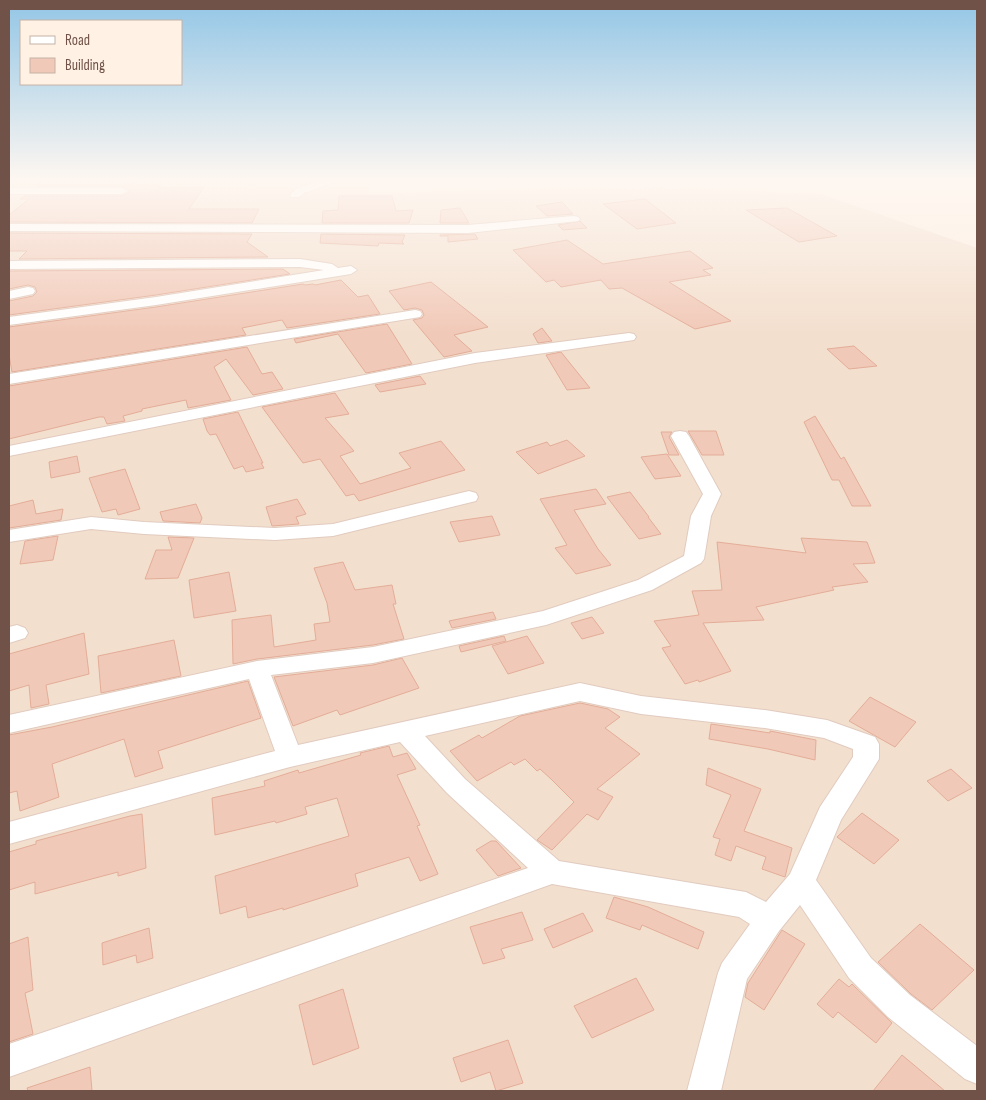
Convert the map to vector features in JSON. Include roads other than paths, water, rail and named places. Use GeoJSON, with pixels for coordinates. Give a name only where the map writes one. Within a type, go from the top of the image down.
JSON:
{"type":"FeatureCollection","features":[{"type":"Feature","properties":{"kind":"street"},"geometry":{"type":"LineString","coordinates":[[9,265],[300,263],[351,270],[166,300],[9,320]]}},
{"type":"Feature","properties":{"kind":"street"},"geometry":{"type":"LineString","coordinates":[[9,295],[28,291]]}},
{"type":"Feature","properties":{"kind":"street"},"geometry":{"type":"LineString","coordinates":[[9,379],[416,314]]}},
{"type":"Feature","properties":{"kind":"street"},"geometry":{"type":"LineString","coordinates":[[9,451],[475,358],[630,337]]}},
{"type":"Feature","properties":{"kind":"street"},"geometry":{"type":"LineString","coordinates":[[9,724],[257,669],[374,655],[546,618],[645,585],[694,559],[701,516],[712,494],[680,436]]}},
{"type":"Feature","properties":{"kind":"street"},"geometry":{"type":"LineString","coordinates":[[9,536],[91,522],[144,528],[210,532],[275,534],[333,530],[469,498]]}},
{"type":"Feature","properties":{"kind":"street"},"geometry":{"type":"LineString","coordinates":[[257,669],[290,757]]}},
{"type":"Feature","properties":{"kind":"street"},"geometry":{"type":"LineString","coordinates":[[9,833],[290,757],[580,692],[641,705],[764,719],[827,729],[866,744],[866,759],[829,815],[801,882],[769,921],[733,973],[704,1091]]}},
{"type":"Feature","properties":{"kind":"street"},"geometry":{"type":"LineString","coordinates":[[404,730],[456,786],[552,872]]}},
{"type":"Feature","properties":{"kind":"street"},"geometry":{"type":"LineString","coordinates":[[9,1061],[552,872],[746,905],[769,921]]}},
{"type":"Feature","properties":{"kind":"street"},"geometry":{"type":"LineString","coordinates":[[801,882],[860,968],[899,1006],[977,1067]]}}]}
